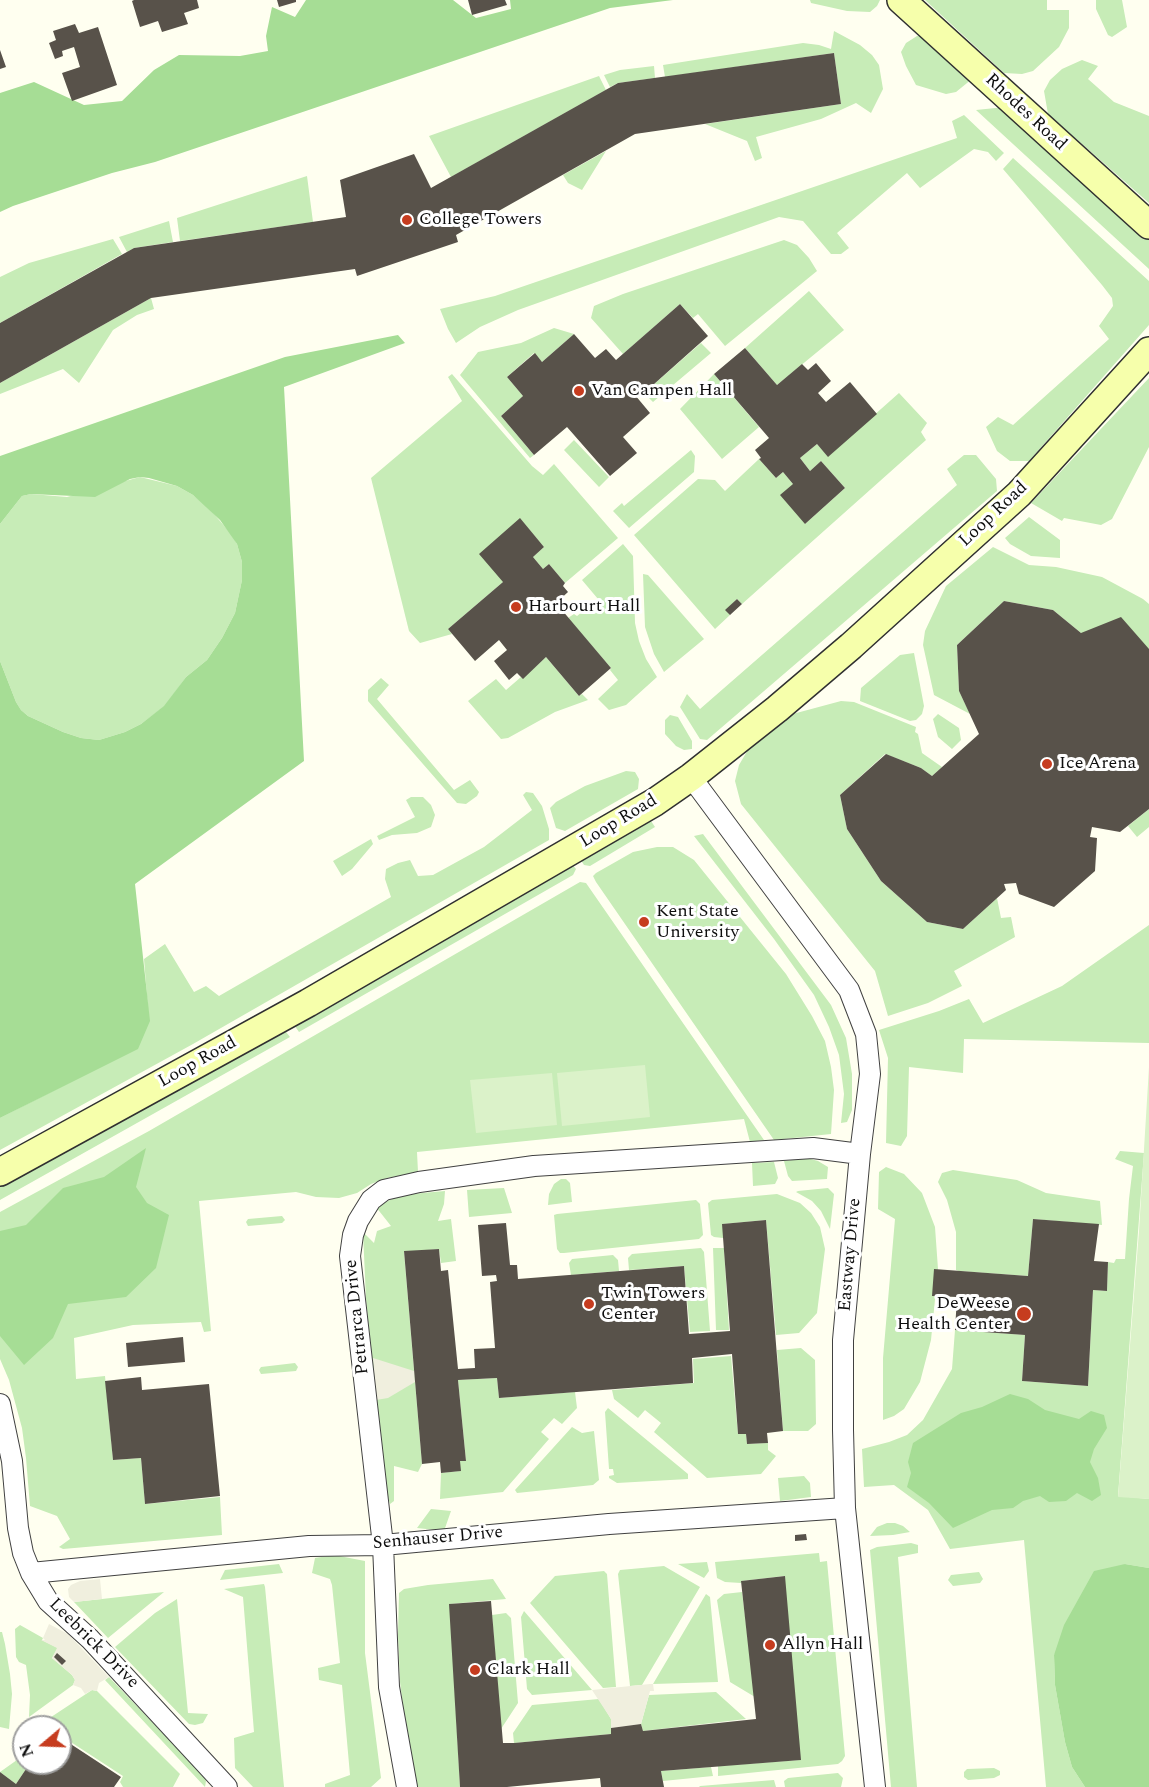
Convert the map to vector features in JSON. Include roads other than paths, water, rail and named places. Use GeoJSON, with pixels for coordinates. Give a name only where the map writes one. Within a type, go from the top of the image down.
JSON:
{"type":"FeatureCollection","features":[{"type":"Feature","properties":{"kind":"street","name":"Rhodes Road"},"geometry":{"type":"LineString","coordinates":[[901,0],[1149,225]]}},
{"type":"Feature","properties":{"kind":"street","name":"Loop Road"},"geometry":{"type":"LineString","coordinates":[[0,1172],[308,1003],[645,807],[691,777],[835,660],[1019,494],[1149,351]]}},
{"type":"Feature","properties":{"kind":"street","name":"Eastway Drive"},"geometry":{"type":"LineString","coordinates":[[691,777],[849,990],[866,1034],[870,1074],[860,1154],[843,1340],[845,1508],[875,1787]]}},
{"type":"Feature","properties":{"kind":"street","name":"Petrarca Drive"},"geometry":{"type":"LineString","coordinates":[[407,1787],[387,1666],[383,1545],[350,1256],[355,1228],[371,1200],[384,1190],[418,1182],[534,1166],[813,1148],[860,1154]]}},
{"type":"Feature","properties":{"kind":"street","name":"Leebrick Drive"},"geometry":{"type":"LineString","coordinates":[[0,1404],[12,1461],[18,1528],[23,1553],[31,1573],[48,1600],[90,1639],[227,1787]]}},
{"type":"Feature","properties":{"kind":"street","name":"Senhauser Drive"},"geometry":{"type":"LineString","coordinates":[[31,1573],[309,1546],[383,1545],[609,1524],[845,1508]]}},
{"type":"Feature","properties":{"kind":"place","name":"College Towers"},"geometry":{"type":"Point","coordinates":[407,220]}},
{"type":"Feature","properties":{"kind":"place","name":"Van Campen Hall"},"geometry":{"type":"Point","coordinates":[579,391]}},
{"type":"Feature","properties":{"kind":"place","name":"Harbourt Hall"},"geometry":{"type":"Point","coordinates":[516,607]}},
{"type":"Feature","properties":{"kind":"place","name":"Ice Arena"},"geometry":{"type":"Point","coordinates":[1047,764]}},
{"type":"Feature","properties":{"kind":"place","name":"Kent State University"},"geometry":{"type":"Point","coordinates":[644,922]}},
{"type":"Feature","properties":{"kind":"place","name":"Twin Towers Center"},"geometry":{"type":"Point","coordinates":[589,1304]}},
{"type":"Feature","properties":{"kind":"place","name":"DeWeese Health Center"},"geometry":{"type":"Point","coordinates":[1024,1314]}},
{"type":"Feature","properties":{"kind":"place","name":"Allyn Hall"},"geometry":{"type":"Point","coordinates":[770,1645]}},
{"type":"Feature","properties":{"kind":"place","name":"Clark Hall"},"geometry":{"type":"Point","coordinates":[475,1670]}}]}
